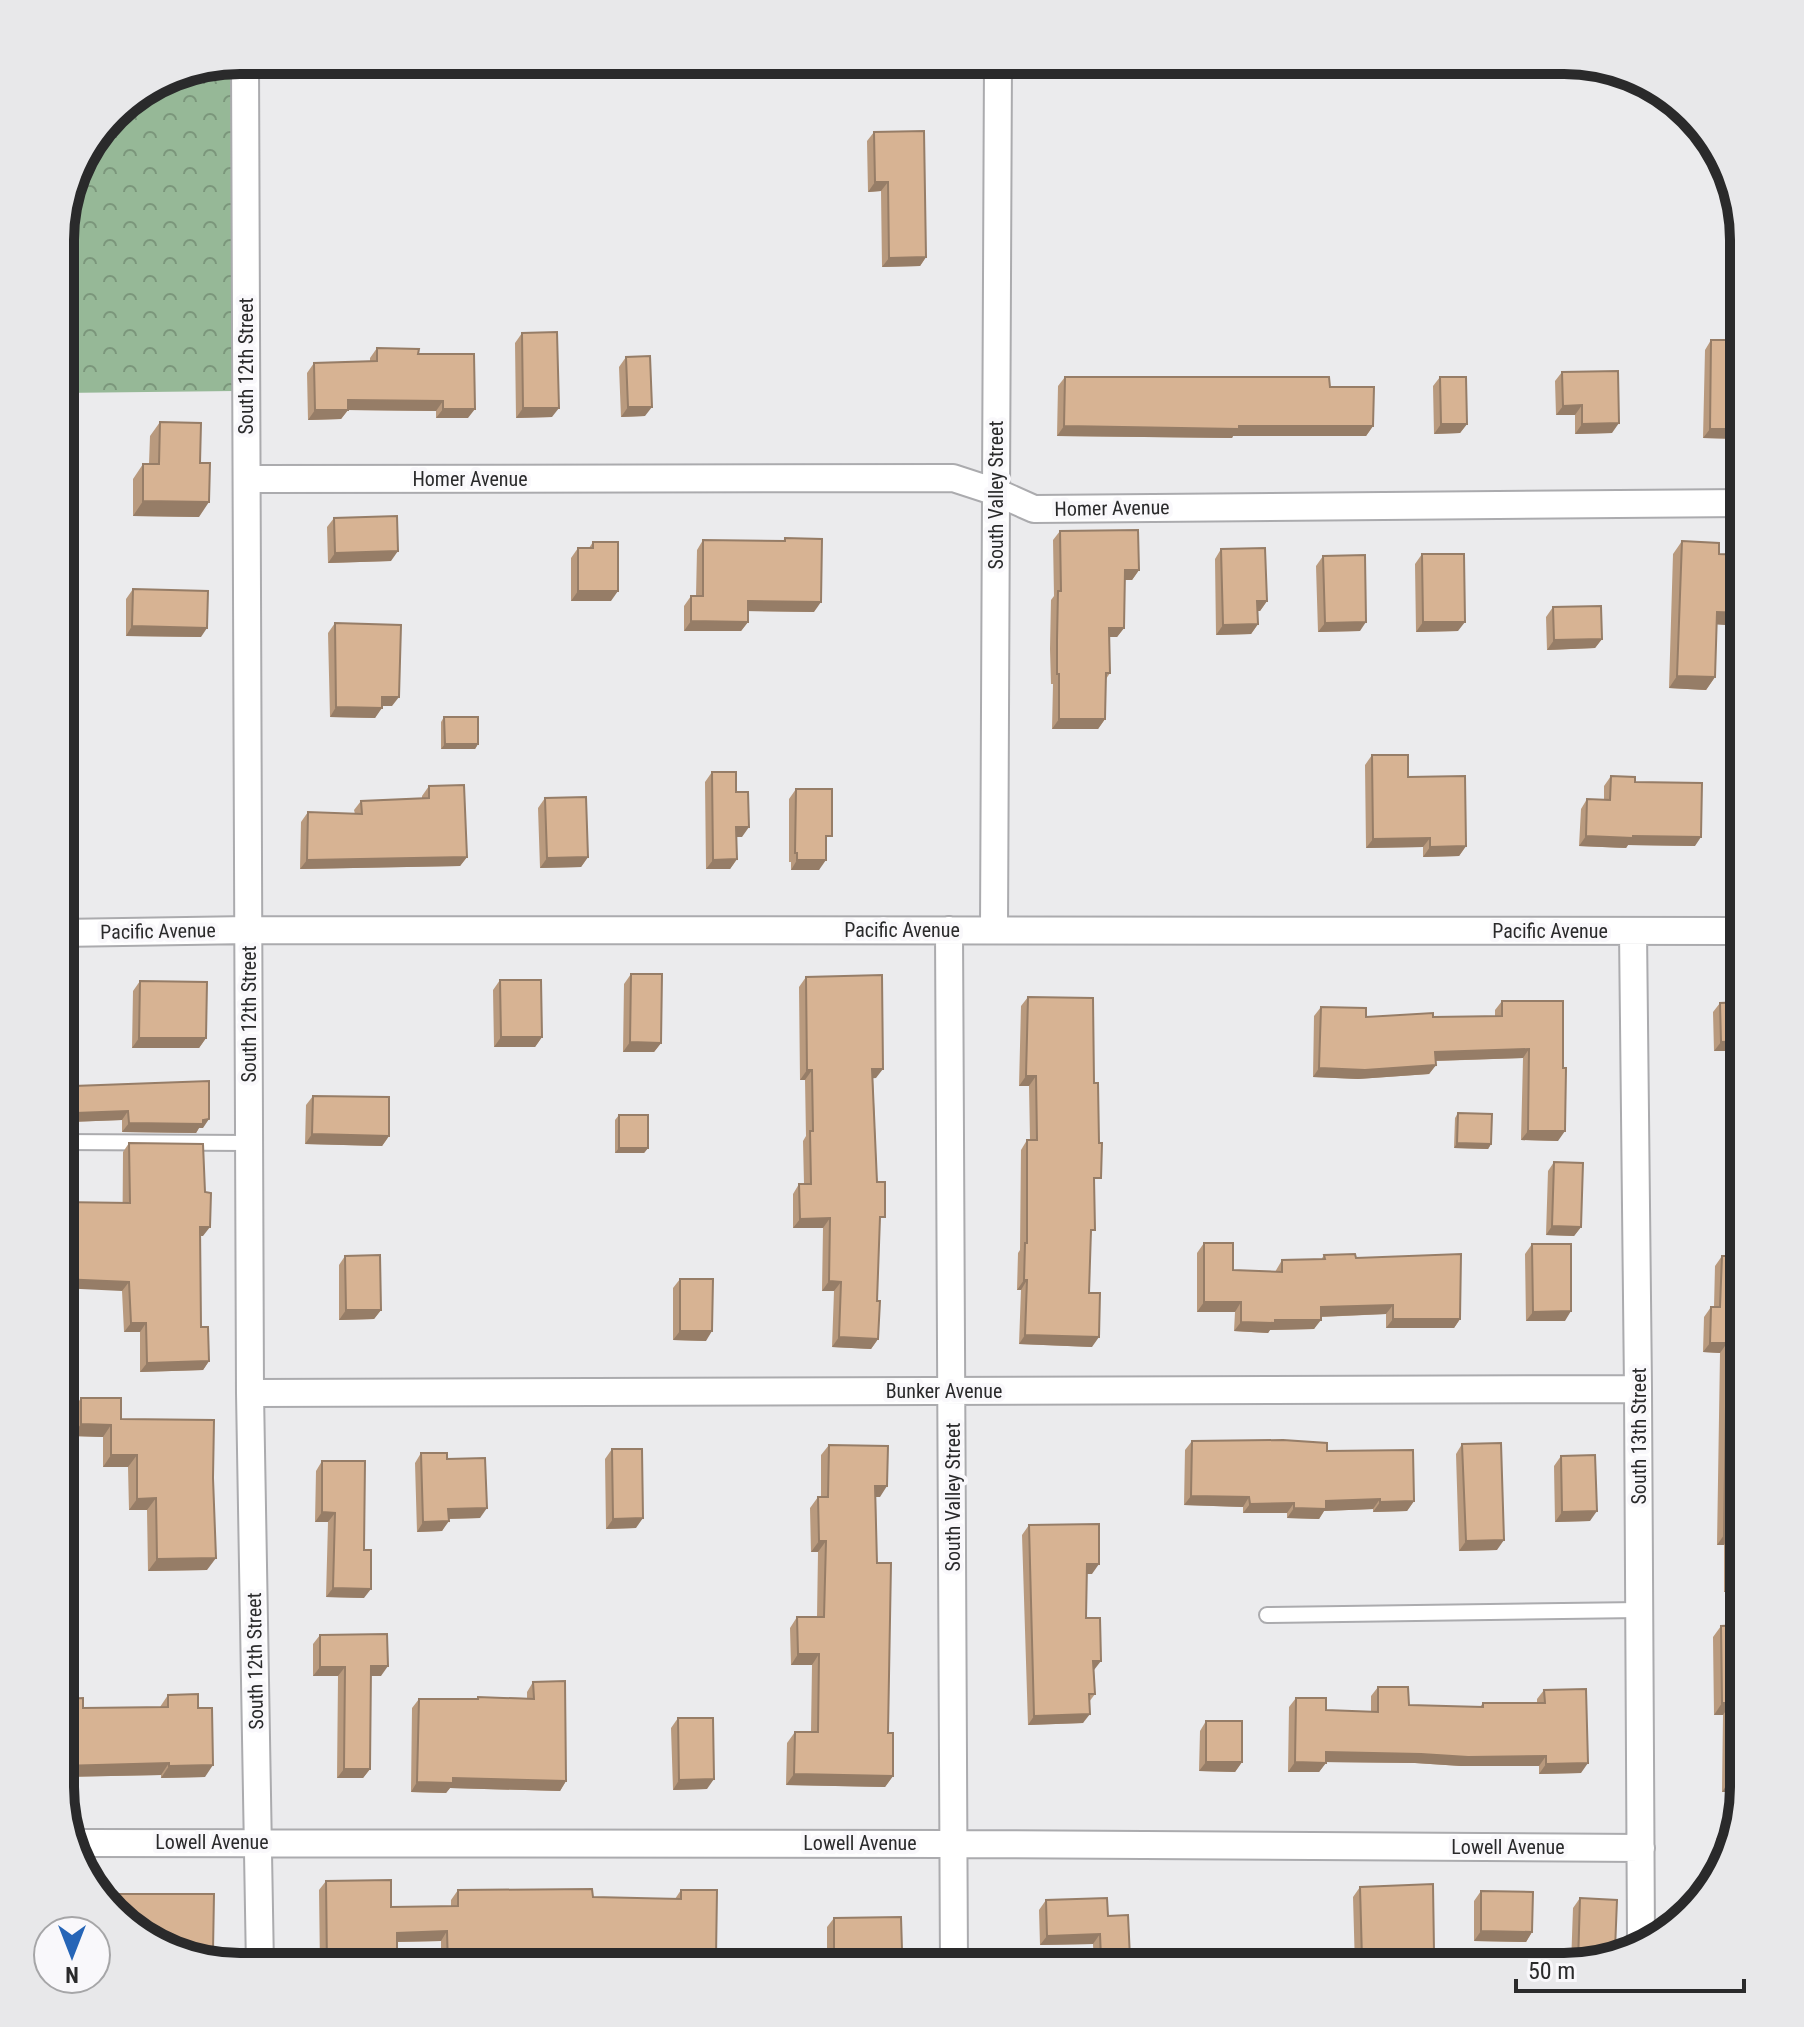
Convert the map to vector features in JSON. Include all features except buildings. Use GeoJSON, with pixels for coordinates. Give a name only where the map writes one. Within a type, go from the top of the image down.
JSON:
{"type":"FeatureCollection","features":[{"type":"Feature","properties":{"kind":"street","name":"South 12th Street"},"geometry":{"type":"LineString","coordinates":[[245,74],[250,1393],[260,1953]]}},
{"type":"Feature","properties":{"kind":"street","name":"South Valley Street"},"geometry":{"type":"LineString","coordinates":[[994,930],[998,74]]}},
{"type":"Feature","properties":{"kind":"street","name":"Homer Avenue"},"geometry":{"type":"LineString","coordinates":[[247,479],[953,478],[1034,509],[1730,503]]}},
{"type":"Feature","properties":{"kind":"street","name":"Pacific Avenue"},"geometry":{"type":"LineString","coordinates":[[74,933],[249,930],[1730,931]]}},
{"type":"Feature","properties":{"kind":"street","name":"South Valley Street"},"geometry":{"type":"LineString","coordinates":[[949,930],[954,1953]]}},
{"type":"Feature","properties":{"kind":"street","name":"South 13th Street"},"geometry":{"type":"LineString","coordinates":[[1633,931],[1641,1934]]}},
{"type":"Feature","properties":{"kind":"street","name":"Bunker Avenue"},"geometry":{"type":"LineString","coordinates":[[250,1393],[1638,1389]]}},
{"type":"Feature","properties":{"kind":"street","name":"Lowell Avenue"},"geometry":{"type":"LineString","coordinates":[[84,1843],[1641,1848]]}},
{"type":"Feature","properties":{"kind":"lane"},"geometry":{"type":"LineString","coordinates":[[74,1142],[249,1143]]}},
{"type":"Feature","properties":{"kind":"lane"},"geometry":{"type":"LineString","coordinates":[[1267,1615],[1640,1610]]}},
{"type":"Feature","properties":{"kind":"green space"},"geometry":{"type":"Polygon","coordinates":[[[232,74],[235,391],[74,393],[74,229],[80,197],[91,166],[108,139],[130,115],[148,102],[166,91],[197,80],[232,74]]]}}]}
